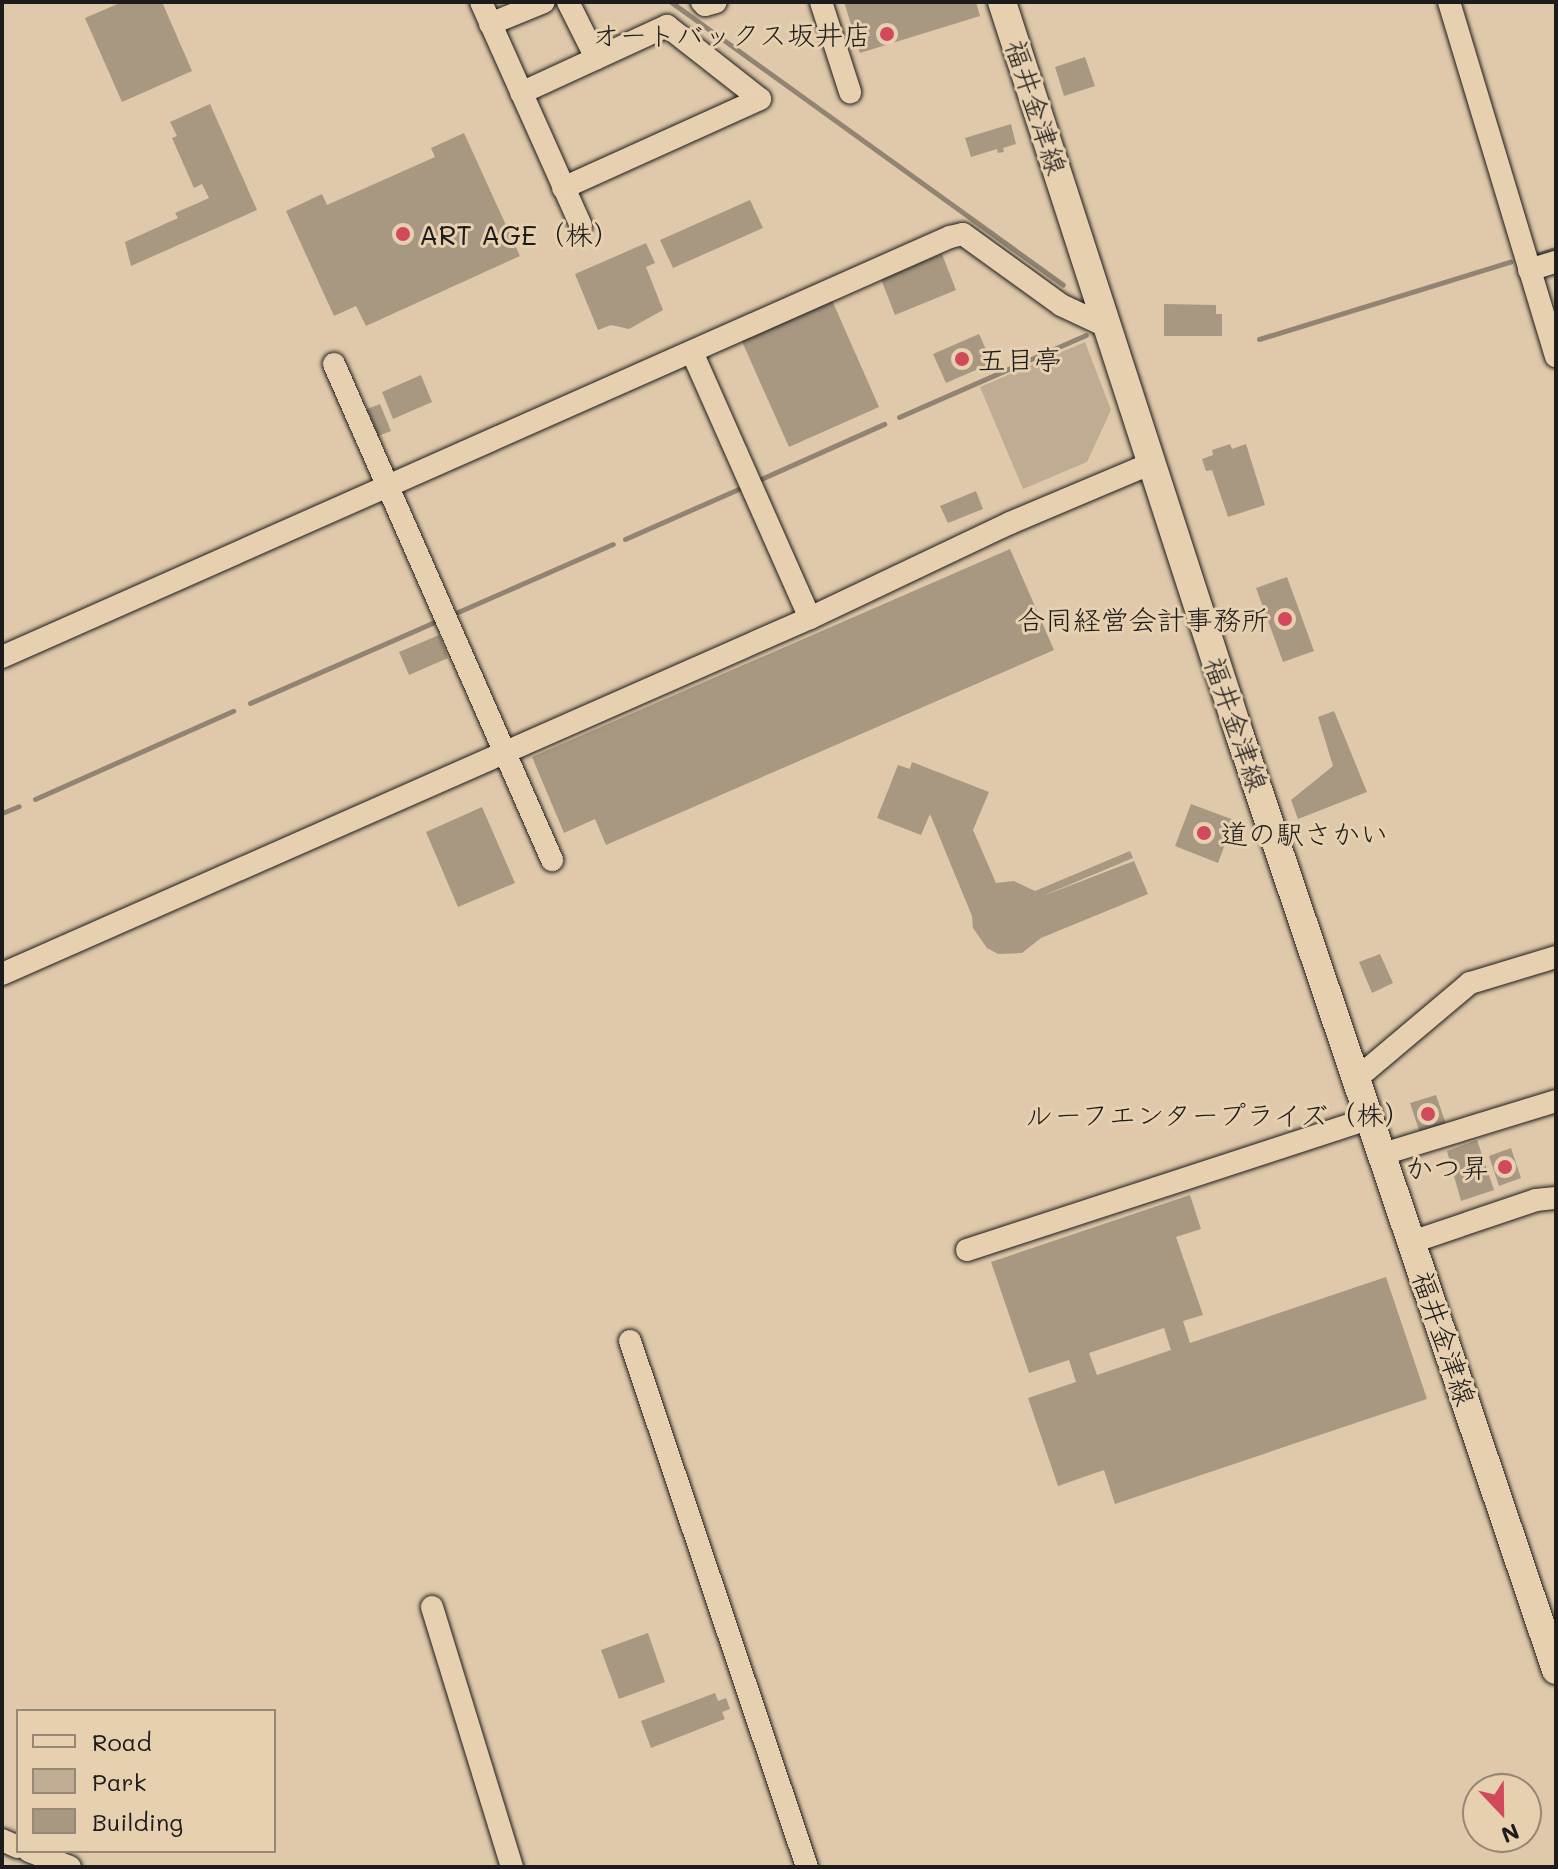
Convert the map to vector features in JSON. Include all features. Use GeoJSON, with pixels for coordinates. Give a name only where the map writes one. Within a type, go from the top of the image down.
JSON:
{"type":"FeatureCollection","features":[{"type":"Feature","properties":{"kind":"main road","name":"福井金津線"},"geometry":{"type":"LineString","coordinates":[[1002,2],[1240,736],[1556,1670]]}},
{"type":"Feature","properties":{"kind":"street"},"geometry":{"type":"LineString","coordinates":[[481,2],[581,226]]}},
{"type":"Feature","properties":{"kind":"street"},"geometry":{"type":"LineString","coordinates":[[490,24],[544,2]]}},
{"type":"Feature","properties":{"kind":"street"},"geometry":{"type":"LineString","coordinates":[[568,2],[596,58]]}},
{"type":"Feature","properties":{"kind":"street"},"geometry":{"type":"LineString","coordinates":[[702,2],[705,5],[716,2]]}},
{"type":"Feature","properties":{"kind":"street"},"geometry":{"type":"LineString","coordinates":[[821,2],[850,92]]}},
{"type":"Feature","properties":{"kind":"street"},"geometry":{"type":"LineString","coordinates":[[1449,2],[1556,356]]}},
{"type":"Feature","properties":{"kind":"street"},"geometry":{"type":"LineString","coordinates":[[521,93],[667,26],[760,99],[563,188]]}},
{"type":"Feature","properties":{"kind":"street"},"geometry":{"type":"LineString","coordinates":[[2,657],[963,234],[1061,305],[1108,327]]}},
{"type":"Feature","properties":{"kind":"street"},"geometry":{"type":"LineString","coordinates":[[1529,270],[1556,262]]}},
{"type":"Feature","properties":{"kind":"street"},"geometry":{"type":"LineString","coordinates":[[692,352],[810,618]]}},
{"type":"Feature","properties":{"kind":"street"},"geometry":{"type":"LineString","coordinates":[[334,364],[552,860]]}},
{"type":"Feature","properties":{"kind":"street"},"geometry":{"type":"LineString","coordinates":[[2,974],[810,618],[1010,523],[1152,463]]}},
{"type":"Feature","properties":{"kind":"street"},"geometry":{"type":"LineString","coordinates":[[1356,1079],[1470,983],[1556,957]]}},
{"type":"Feature","properties":{"kind":"street"},"geometry":{"type":"LineString","coordinates":[[1383,1154],[1556,1101]]}},
{"type":"Feature","properties":{"kind":"street"},"geometry":{"type":"LineString","coordinates":[[967,1250],[1370,1118]]}},
{"type":"Feature","properties":{"kind":"street"},"geometry":{"type":"LineString","coordinates":[[1412,1242],[1536,1200],[1556,1198]]}},
{"type":"Feature","properties":{"kind":"street"},"geometry":{"type":"LineString","coordinates":[[630,1341],[807,1867]]}},
{"type":"Feature","properties":{"kind":"street"},"geometry":{"type":"LineString","coordinates":[[432,1607],[512,1867]]}},
{"type":"Feature","properties":{"kind":"street"},"geometry":{"type":"LineString","coordinates":[[34,1853],[70,1867]]}},
{"type":"Feature","properties":{"kind":"green space"},"geometry":{"type":"Polygon","coordinates":[[[1085,342],[1111,410],[1087,462],[1023,489],[980,387],[1085,342]]]}},
{"type":"Feature","properties":{"kind":"building"},"geometry":{"type":"Polygon","coordinates":[[[122,2],[162,2],[192,71],[122,102],[85,18],[122,2]]]}},
{"type":"Feature","properties":{"kind":"building","name":"オートバックス坂井店"},"geometry":{"type":"Polygon","coordinates":[[[844,2],[976,2],[980,16],[860,53],[844,2]]]}},
{"type":"Feature","properties":{"kind":"building"},"geometry":{"type":"Polygon","coordinates":[[[1085,57],[1095,86],[1064,96],[1055,67],[1085,57]]]}},
{"type":"Feature","properties":{"kind":"building"},"geometry":{"type":"Polygon","coordinates":[[[210,104],[257,210],[131,266],[125,242],[178,218],[175,213],[209,198],[202,184],[194,188],[172,138],[177,136],[170,122],[210,104]]]}},
{"type":"Feature","properties":{"kind":"building"},"geometry":{"type":"Polygon","coordinates":[[[1011,124],[1016,144],[1003,148],[1004,152],[998,153],[997,149],[971,157],[965,138],[1011,124]]]}},
{"type":"Feature","properties":{"kind":"building","name":"ART AGE（株）"},"geometry":{"type":"Polygon","coordinates":[[[464,133],[520,256],[366,326],[356,306],[334,316],[286,211],[322,194],[327,205],[435,157],[431,148],[464,133]]]}},
{"type":"Feature","properties":{"kind":"building"},"geometry":{"type":"Polygon","coordinates":[[[750,200],[763,228],[673,268],[660,240],[750,200]]]}},
{"type":"Feature","properties":{"kind":"building"},"geometry":{"type":"Polygon","coordinates":[[[646,243],[655,263],[646,267],[663,310],[629,329],[611,325],[598,330],[575,274],[646,243]]]}},
{"type":"Feature","properties":{"kind":"building"},"geometry":{"type":"Polygon","coordinates":[[[942,254],[956,290],[895,315],[881,279],[942,254]]]}},
{"type":"Feature","properties":{"kind":"building"},"geometry":{"type":"Polygon","coordinates":[[[831,298],[879,407],[789,447],[740,337],[831,298]]]}},
{"type":"Feature","properties":{"kind":"building"},"geometry":{"type":"Polygon","coordinates":[[[1164,304],[1216,305],[1216,314],[1222,314],[1222,336],[1164,336],[1164,304]]]}},
{"type":"Feature","properties":{"kind":"building","name":"五目亭"},"geometry":{"type":"Polygon","coordinates":[[[979,334],[992,363],[946,383],[933,354],[979,334]]]}},
{"type":"Feature","properties":{"kind":"building"},"geometry":{"type":"Polygon","coordinates":[[[421,375],[432,402],[393,419],[382,392],[421,375]]]}},
{"type":"Feature","properties":{"kind":"building"},"geometry":{"type":"Polygon","coordinates":[[[380,404],[391,431],[378,436],[367,409],[380,404]]]}},
{"type":"Feature","properties":{"kind":"building"},"geometry":{"type":"Polygon","coordinates":[[[1230,444],[1232,449],[1246,444],[1265,505],[1228,517],[1212,470],[1206,471],[1202,459],[1213,455],[1212,450],[1230,444]]]}},
{"type":"Feature","properties":{"kind":"building"},"geometry":{"type":"Polygon","coordinates":[[[976,491],[983,509],[948,523],[940,506],[976,491]]]}},
{"type":"Feature","properties":{"kind":"building"},"geometry":{"type":"Polygon","coordinates":[[[1010,549],[1054,650],[606,845],[595,819],[564,833],[532,757],[1010,549]]]}},
{"type":"Feature","properties":{"kind":"building","name":"合同経営会計事務所"},"geometry":{"type":"Polygon","coordinates":[[[1287,577],[1314,651],[1283,662],[1256,588],[1287,577]]]}},
{"type":"Feature","properties":{"kind":"building"},"geometry":{"type":"Polygon","coordinates":[[[439,635],[448,658],[409,675],[399,652],[439,635]]]}},
{"type":"Feature","properties":{"kind":"building"},"geometry":{"type":"Polygon","coordinates":[[[1334,711],[1367,792],[1298,819],[1291,800],[1333,766],[1318,717],[1334,711]]]}},
{"type":"Feature","properties":{"kind":"building"},"geometry":{"type":"Polygon","coordinates":[[[912,762],[989,792],[973,830],[996,883],[1014,881],[1035,891],[1130,851],[1133,858],[1040,897],[1134,861],[1148,894],[1041,938],[1022,953],[998,954],[987,948],[973,928],[972,916],[930,814],[921,835],[877,818],[898,765],[910,769],[912,762]]]}},
{"type":"Feature","properties":{"kind":"building","name":"道の駅さかい"},"geometry":{"type":"Polygon","coordinates":[[[1191,804],[1234,820],[1218,863],[1175,846],[1191,804]]]}},
{"type":"Feature","properties":{"kind":"building"},"geometry":{"type":"Polygon","coordinates":[[[482,807],[515,883],[458,907],[426,832],[482,807]]]}},
{"type":"Feature","properties":{"kind":"building"},"geometry":{"type":"Polygon","coordinates":[[[1380,954],[1393,983],[1372,993],[1359,962],[1380,954]]]}},
{"type":"Feature","properties":{"kind":"building","name":"ルーフエンタープライズ（株）"},"geometry":{"type":"Polygon","coordinates":[[[1436,1095],[1446,1124],[1420,1133],[1410,1103],[1436,1095]]]}},
{"type":"Feature","properties":{"kind":"building"},"geometry":{"type":"Polygon","coordinates":[[[1477,1140],[1494,1190],[1461,1201],[1447,1151],[1477,1140]]]}},
{"type":"Feature","properties":{"kind":"building","name":"かつ昇"},"geometry":{"type":"Polygon","coordinates":[[[1511,1148],[1521,1178],[1499,1186],[1489,1156],[1511,1148]]]}},
{"type":"Feature","properties":{"kind":"building"},"geometry":{"type":"Polygon","coordinates":[[[1190,1195],[1201,1229],[1176,1237],[1203,1315],[1183,1321],[1190,1343],[1386,1277],[1427,1399],[1115,1504],[1104,1470],[1058,1486],[1028,1398],[1076,1382],[1069,1360],[1029,1373],[991,1262],[1190,1195]],[[1164,1328],[1089,1353],[1097,1375],[1171,1350],[1164,1328]]]}},
{"type":"Feature","properties":{"kind":"building"},"geometry":{"type":"Polygon","coordinates":[[[648,1633],[665,1682],[619,1699],[601,1650],[648,1633]]]}},
{"type":"Feature","properties":{"kind":"building"},"geometry":{"type":"Polygon","coordinates":[[[715,1693],[718,1701],[726,1698],[730,1709],[722,1712],[725,1719],[651,1748],[641,1721],[715,1693]]]}},
{"type":"Feature","properties":{"kind":"waterway"},"geometry":{"type":"LineString","coordinates":[[671,2],[1063,285]]}},
{"type":"Feature","properties":{"kind":"waterway"},"geometry":{"type":"LineString","coordinates":[[1534,256],[1556,249]]}},
{"type":"Feature","properties":{"kind":"waterway"},"geometry":{"type":"LineString","coordinates":[[1259,339],[1510,262]]}},
{"type":"Feature","properties":{"kind":"waterway"},"geometry":{"type":"LineString","coordinates":[[899,417],[1086,335]]}},
{"type":"Feature","properties":{"kind":"waterway"},"geometry":{"type":"LineString","coordinates":[[761,479],[884,424]]}},
{"type":"Feature","properties":{"kind":"waterway"},"geometry":{"type":"LineString","coordinates":[[625,539],[743,487]]}},
{"type":"Feature","properties":{"kind":"waterway"},"geometry":{"type":"LineString","coordinates":[[458,612],[613,544]]}},
{"type":"Feature","properties":{"kind":"waterway"},"geometry":{"type":"LineString","coordinates":[[250,703],[437,621]]}},
{"type":"Feature","properties":{"kind":"waterway"},"geometry":{"type":"LineString","coordinates":[[35,799],[233,711]]}},
{"type":"Feature","properties":{"kind":"waterway"},"geometry":{"type":"LineString","coordinates":[[2,813],[19,806]]}},
{"type":"Feature","properties":{"kind":"place","name":"オートバックス坂井店"},"geometry":{"type":"Point","coordinates":[887,34]}},
{"type":"Feature","properties":{"kind":"place","name":"ART AGE（株）"},"geometry":{"type":"Point","coordinates":[403,234]}},
{"type":"Feature","properties":{"kind":"place","name":"五目亭"},"geometry":{"type":"Point","coordinates":[962,359]}},
{"type":"Feature","properties":{"kind":"place","name":"合同経営会計事務所"},"geometry":{"type":"Point","coordinates":[1285,619]}},
{"type":"Feature","properties":{"kind":"place","name":"道の駅さかい"},"geometry":{"type":"Point","coordinates":[1204,833]}},
{"type":"Feature","properties":{"kind":"place","name":"ルーフエンタープライズ（株）"},"geometry":{"type":"Point","coordinates":[1428,1114]}},
{"type":"Feature","properties":{"kind":"place","name":"かつ昇"},"geometry":{"type":"Point","coordinates":[1505,1167]}}]}
